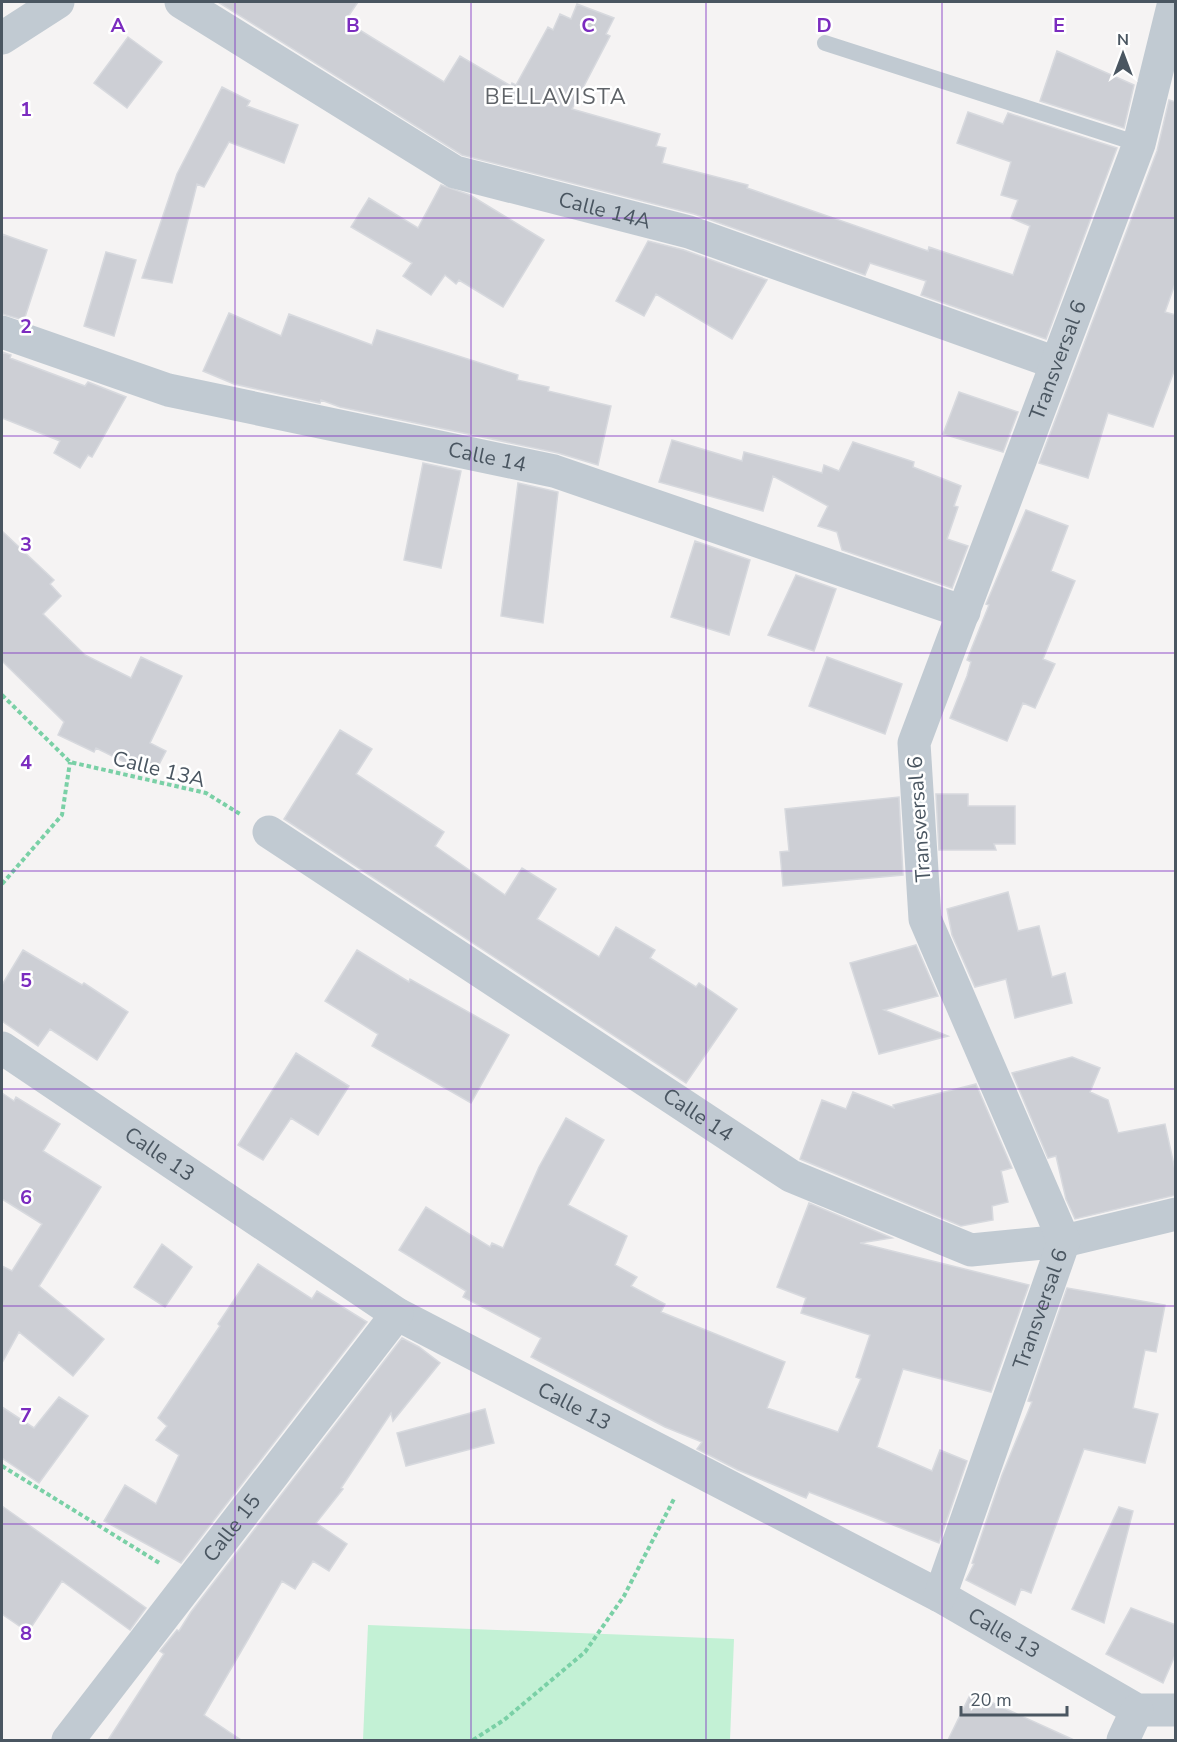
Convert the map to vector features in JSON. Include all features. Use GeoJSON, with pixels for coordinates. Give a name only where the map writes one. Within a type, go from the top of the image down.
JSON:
{"type":"FeatureCollection","features":[{"type":"Feature","properties":{"kind":"street"},"geometry":{"type":"LineString","coordinates":[[2,38],[58,2]]}},
{"type":"Feature","properties":{"kind":"street","name":"Calle 14A"},"geometry":{"type":"LineString","coordinates":[[182,2],[455,172],[689,232],[1056,363]]}},
{"type":"Feature","properties":{"kind":"street","name":"Transversal 6"},"geometry":{"type":"LineString","coordinates":[[940,1596],[1064,1242],[926,919],[914,743],[1139,144],[1174,2]]}},
{"type":"Feature","properties":{"kind":"street","name":"Calle 14"},"geometry":{"type":"LineString","coordinates":[[2,333],[168,390],[555,471],[964,612]]}},
{"type":"Feature","properties":{"kind":"street","name":"Calle 14"},"geometry":{"type":"LineString","coordinates":[[269,832],[791,1176],[971,1250],[1064,1242],[1176,1214]]}},
{"type":"Feature","properties":{"kind":"street","name":"Calle 13"},"geometry":{"type":"LineString","coordinates":[[2,1048],[397,1314],[940,1596],[1137,1710]]}},
{"type":"Feature","properties":{"kind":"street","name":"Calle 15"},"geometry":{"type":"LineString","coordinates":[[68,1740],[397,1314]]}},
{"type":"Feature","properties":{"kind":"street"},"geometry":{"type":"LineString","coordinates":[[1122,1740],[1137,1710],[1176,1710]]}},
{"type":"Feature","properties":{"kind":"lane"},"geometry":{"type":"LineString","coordinates":[[825,43],[1139,144]]}},
{"type":"Feature","properties":{"kind":"path"},"geometry":{"type":"LineString","coordinates":[[2,695],[70,762],[62,815],[2,884]]}},
{"type":"Feature","properties":{"kind":"path","name":"Calle 13A"},"geometry":{"type":"LineString","coordinates":[[70,762],[206,793],[269,832]]}},
{"type":"Feature","properties":{"kind":"path"},"geometry":{"type":"LineString","coordinates":[[2,1466],[190,1581]]}},
{"type":"Feature","properties":{"kind":"path"},"geometry":{"type":"LineString","coordinates":[[473,1740],[504,1720],[585,1652],[624,1596],[691,1467]]}},
{"type":"Feature","properties":{"kind":"green space"},"geometry":{"type":"Polygon","coordinates":[[[368,1625],[734,1639],[730,1740],[363,1740],[368,1625]]]}},
{"type":"Feature","properties":{"kind":"building"},"geometry":{"type":"Polygon","coordinates":[[[218,2],[358,2],[345,21],[444,82],[460,56],[511,86],[512,83],[516,85],[548,27],[553,30],[560,14],[571,19],[577,4],[614,18],[606,34],[610,36],[572,109],[660,134],[656,146],[666,148],[662,163],[748,185],[747,188],[928,251],[929,247],[1013,275],[1030,226],[1011,218],[1018,200],[1001,195],[1011,162],[957,143],[968,112],[1003,124],[1008,113],[1117,148],[1046,339],[921,295],[926,281],[870,263],[865,275],[694,214],[462,155],[218,2]]]}},
{"type":"Feature","properties":{"kind":"building"},"geometry":{"type":"Polygon","coordinates":[[[128,37],[162,62],[127,108],[94,83],[128,37]]]}},
{"type":"Feature","properties":{"kind":"building"},"geometry":{"type":"Polygon","coordinates":[[[1057,51],[1134,85],[1124,128],[1040,101],[1057,51]]]}},
{"type":"Feature","properties":{"kind":"building"},"geometry":{"type":"Polygon","coordinates":[[[222,87],[250,101],[247,106],[298,125],[284,163],[229,142],[204,187],[197,184],[172,283],[142,278],[177,174],[222,87]]]}},
{"type":"Feature","properties":{"kind":"building"},"geometry":{"type":"Polygon","coordinates":[[[1169,100],[1176,102],[1176,281],[1165,312],[1176,315],[1176,366],[1153,427],[1108,413],[1088,478],[1039,463],[1157,151],[1169,100]]]}},
{"type":"Feature","properties":{"kind":"building"},"geometry":{"type":"Polygon","coordinates":[[[441,185],[470,195],[544,240],[503,307],[459,280],[456,284],[445,275],[431,295],[403,276],[412,263],[351,227],[369,198],[418,228],[441,185]]]}},
{"type":"Feature","properties":{"kind":"building"},"geometry":{"type":"Polygon","coordinates":[[[2,234],[47,250],[24,320],[2,314],[2,234]]]}},
{"type":"Feature","properties":{"kind":"building"},"geometry":{"type":"Polygon","coordinates":[[[648,241],[684,250],[767,280],[732,339],[656,294],[644,316],[616,301],[648,241]]]}},
{"type":"Feature","properties":{"kind":"building"},"geometry":{"type":"Polygon","coordinates":[[[106,252],[136,260],[114,336],[84,326],[106,252]]]}},
{"type":"Feature","properties":{"kind":"building"},"geometry":{"type":"Polygon","coordinates":[[[229,313],[281,336],[289,314],[372,345],[377,330],[518,375],[517,380],[549,387],[548,391],[611,406],[598,465],[558,453],[340,407],[321,400],[320,403],[234,384],[203,371],[229,313]]]}},
{"type":"Feature","properties":{"kind":"building"},"geometry":{"type":"Polygon","coordinates":[[[2,352],[11,355],[10,358],[85,386],[88,382],[126,397],[92,457],[88,455],[80,468],[54,453],[60,441],[2,418],[2,352]]]}},
{"type":"Feature","properties":{"kind":"building"},"geometry":{"type":"Polygon","coordinates":[[[959,392],[1018,412],[1003,452],[943,434],[959,392]]]}},
{"type":"Feature","properties":{"kind":"building"},"geometry":{"type":"Polygon","coordinates":[[[672,440],[742,461],[744,452],[822,473],[824,465],[839,471],[853,442],[914,462],[913,467],[961,486],[954,506],[958,507],[947,539],[968,546],[952,588],[842,550],[837,532],[818,526],[828,506],[773,476],[763,511],[659,482],[672,440]]]}},
{"type":"Feature","properties":{"kind":"building"},"geometry":{"type":"Polygon","coordinates":[[[423,463],[461,471],[441,568],[404,560],[423,463]]]}},
{"type":"Feature","properties":{"kind":"building"},"geometry":{"type":"Polygon","coordinates":[[[518,483],[558,492],[543,623],[501,616],[518,483]]]}},
{"type":"Feature","properties":{"kind":"building"},"geometry":{"type":"Polygon","coordinates":[[[1026,510],[1068,526],[1051,571],[1075,581],[1043,659],[1055,664],[1035,708],[1023,703],[1007,741],[950,718],[967,676],[971,662],[967,660],[989,605],[986,604],[1026,510]]]}},
{"type":"Feature","properties":{"kind":"building"},"geometry":{"type":"Polygon","coordinates":[[[2,531],[54,580],[50,584],[61,596],[43,614],[85,655],[131,678],[141,657],[182,676],[150,743],[166,751],[153,776],[96,748],[94,752],[58,735],[64,722],[2,661],[2,531]]]}},
{"type":"Feature","properties":{"kind":"building"},"geometry":{"type":"Polygon","coordinates":[[[695,541],[750,560],[729,635],[671,617],[695,541]]]}},
{"type":"Feature","properties":{"kind":"building"},"geometry":{"type":"Polygon","coordinates":[[[796,575],[836,589],[814,651],[768,635],[796,575]]]}},
{"type":"Feature","properties":{"kind":"building"},"geometry":{"type":"Polygon","coordinates":[[[827,657],[902,684],[885,734],[809,706],[827,657]]]}},
{"type":"Feature","properties":{"kind":"building"},"geometry":{"type":"Polygon","coordinates":[[[340,730],[372,749],[356,774],[444,832],[435,846],[505,895],[522,868],[556,889],[537,919],[599,957],[616,927],[655,950],[650,958],[696,987],[699,983],[737,1009],[686,1083],[284,819],[340,730]]]}},
{"type":"Feature","properties":{"kind":"building"},"geometry":{"type":"Polygon","coordinates":[[[936,794],[968,794],[968,806],[1015,806],[1015,844],[994,844],[996,850],[939,850],[936,794]]]}},
{"type":"Feature","properties":{"kind":"building"},"geometry":{"type":"Polygon","coordinates":[[[899,797],[903,875],[783,886],[780,852],[789,851],[785,809],[899,797]]]}},
{"type":"Feature","properties":{"kind":"building"},"geometry":{"type":"Polygon","coordinates":[[[1008,892],[1018,931],[1039,926],[1052,977],[1065,973],[1072,1003],[1015,1018],[1006,979],[975,987],[952,935],[947,909],[1008,892]]]}},
{"type":"Feature","properties":{"kind":"building"},"geometry":{"type":"Polygon","coordinates":[[[916,945],[938,996],[884,1010],[948,1036],[879,1054],[850,963],[916,945]]]}},
{"type":"Feature","properties":{"kind":"building"},"geometry":{"type":"Polygon","coordinates":[[[23,950],[82,985],[84,983],[128,1012],[97,1060],[50,1029],[38,1046],[2,1021],[2,985],[23,950]]]}},
{"type":"Feature","properties":{"kind":"building"},"geometry":{"type":"Polygon","coordinates":[[[357,950],[409,982],[410,979],[509,1035],[471,1103],[372,1046],[378,1034],[325,1001],[357,950]]]}},
{"type":"Feature","properties":{"kind":"building"},"geometry":{"type":"Polygon","coordinates":[[[296,1053],[349,1086],[318,1135],[291,1118],[263,1160],[238,1145],[296,1053]]]}},
{"type":"Feature","properties":{"kind":"building"},"geometry":{"type":"Polygon","coordinates":[[[1072,1057],[1100,1068],[1090,1092],[1108,1100],[1118,1133],[1165,1124],[1176,1174],[1176,1195],[1075,1219],[1066,1199],[1056,1156],[1048,1158],[1012,1073],[1072,1057]]]}},
{"type":"Feature","properties":{"kind":"building"},"geometry":{"type":"Polygon","coordinates":[[[976,1084],[1012,1168],[1001,1171],[1008,1202],[992,1206],[993,1220],[961,1226],[800,1159],[822,1100],[846,1109],[853,1092],[894,1108],[893,1105],[976,1084]]]}},
{"type":"Feature","properties":{"kind":"building"},"geometry":{"type":"Polygon","coordinates":[[[2,1093],[14,1101],[16,1097],[60,1124],[43,1151],[101,1187],[39,1286],[104,1339],[73,1376],[19,1332],[2,1363],[2,1266],[12,1271],[42,1224],[2,1199],[2,1093]]]}},
{"type":"Feature","properties":{"kind":"building"},"geometry":{"type":"Polygon","coordinates":[[[566,1118],[604,1140],[568,1205],[627,1236],[615,1265],[637,1277],[631,1286],[665,1304],[661,1312],[785,1362],[767,1408],[838,1432],[861,1379],[856,1377],[870,1335],[801,1313],[806,1298],[777,1287],[809,1203],[892,1238],[860,1243],[1029,1285],[991,1392],[903,1369],[877,1447],[932,1471],[940,1450],[967,1461],[939,1543],[809,1492],[806,1498],[738,1470],[697,1449],[702,1442],[665,1427],[531,1357],[541,1338],[463,1297],[466,1291],[399,1250],[426,1207],[490,1247],[492,1243],[503,1248],[539,1167],[566,1118]]]}},
{"type":"Feature","properties":{"kind":"building"},"geometry":{"type":"Polygon","coordinates":[[[162,1244],[192,1267],[165,1307],[134,1287],[162,1244]]]}},
{"type":"Feature","properties":{"kind":"building"},"geometry":{"type":"Polygon","coordinates":[[[258,1264],[312,1299],[317,1291],[367,1322],[181,1563],[104,1521],[125,1485],[156,1504],[179,1455],[156,1440],[167,1426],[158,1418],[220,1326],[218,1324],[258,1264]]]}},
{"type":"Feature","properties":{"kind":"building"},"geometry":{"type":"Polygon","coordinates":[[[1067,1288],[1165,1305],[1156,1352],[1145,1350],[1133,1408],[1158,1414],[1145,1463],[1084,1449],[1031,1593],[1021,1589],[1015,1605],[966,1580],[974,1564],[972,1563],[1002,1475],[1032,1402],[1028,1401],[1067,1288]]]}},
{"type":"Feature","properties":{"kind":"building"},"geometry":{"type":"Polygon","coordinates":[[[402,1338],[419,1347],[440,1363],[393,1421],[391,1413],[341,1488],[343,1489],[316,1523],[347,1544],[329,1571],[313,1561],[295,1589],[282,1581],[204,1715],[241,1740],[108,1740],[164,1654],[160,1651],[177,1630],[179,1631],[191,1612],[402,1338]]]}},
{"type":"Feature","properties":{"kind":"building"},"geometry":{"type":"Polygon","coordinates":[[[59,1397],[88,1416],[39,1483],[2,1458],[2,1407],[34,1428],[59,1397]]]}},
{"type":"Feature","properties":{"kind":"building"},"geometry":{"type":"Polygon","coordinates":[[[485,1409],[494,1443],[406,1466],[397,1433],[485,1409]]]}},
{"type":"Feature","properties":{"kind":"building"},"geometry":{"type":"Polygon","coordinates":[[[2,1506],[146,1608],[130,1630],[62,1581],[28,1632],[2,1614],[2,1506]]]}},
{"type":"Feature","properties":{"kind":"building"},"geometry":{"type":"Polygon","coordinates":[[[1119,1507],[1133,1511],[1104,1623],[1072,1609],[1119,1507]]]}},
{"type":"Feature","properties":{"kind":"building"},"geometry":{"type":"Polygon","coordinates":[[[1131,1608],[1176,1625],[1176,1653],[1163,1683],[1106,1654],[1131,1608]]]}},
{"type":"Feature","properties":{"kind":"building"},"geometry":{"type":"Polygon","coordinates":[[[971,1693],[1074,1740],[948,1740],[971,1693]]]}},
{"type":"Feature","properties":{"kind":"district","name":"BELLAVISTA"},"geometry":{"type":"Point","coordinates":[556,96]}}]}
